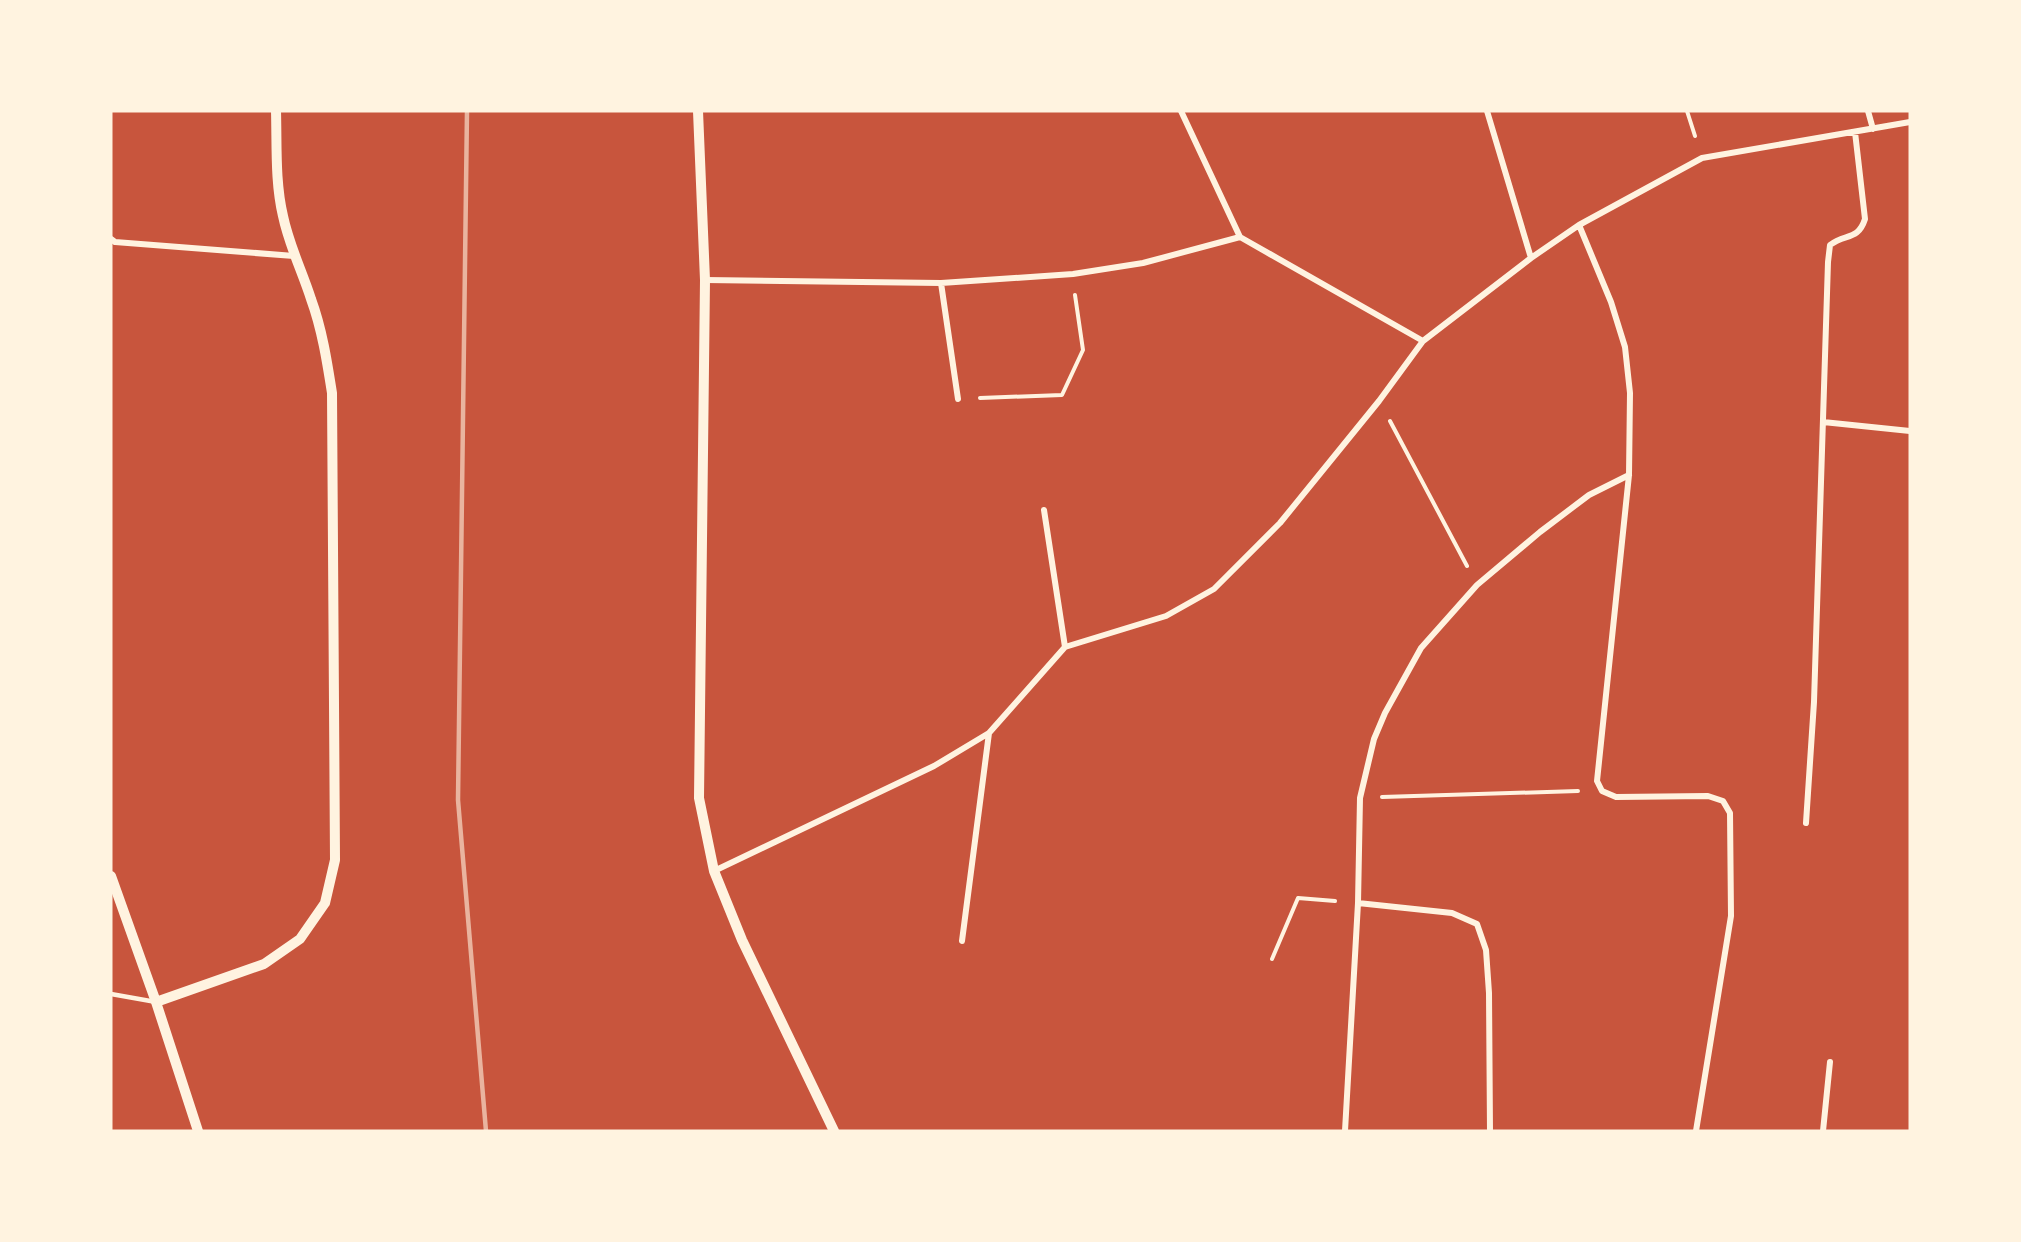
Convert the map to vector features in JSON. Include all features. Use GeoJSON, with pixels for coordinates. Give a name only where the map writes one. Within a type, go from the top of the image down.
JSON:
{"type":"FeatureCollection","features":[{"type":"Feature","properties":{"kind":"street"},"geometry":{"type":"LineString","coordinates":[[156,1002],[264,964],[300,939],[325,903],[335,860],[332,393],[325,346],[315,311],[294,256],[283,216],[277,175],[276,111]]}},
{"type":"Feature","properties":{"kind":"street"},"geometry":{"type":"LineString","coordinates":[[698,111],[705,280],[699,798],[714,871],[742,940],[834,1131]]}},
{"type":"Feature","properties":{"kind":"street"},"geometry":{"type":"LineString","coordinates":[[1180,111],[1240,237],[1423,341]]}},
{"type":"Feature","properties":{"kind":"street"},"geometry":{"type":"LineString","coordinates":[[1487,111],[1531,258]]}},
{"type":"Feature","properties":{"kind":"street"},"geometry":{"type":"LineString","coordinates":[[1869,111],[1873,129]]}},
{"type":"Feature","properties":{"kind":"street"},"geometry":{"type":"LineString","coordinates":[[714,871],[934,766],[989,733],[1065,647],[1166,616],[1214,589],[1280,523],[1380,401],[1423,341],[1531,258],[1579,225],[1702,158],[1910,122]]}},
{"type":"Feature","properties":{"kind":"street"},"geometry":{"type":"LineString","coordinates":[[1806,823],[1814,702],[1828,262],[1830,245],[1837,239],[1853,236],[1862,228],[1865,219],[1856,132]]}},
{"type":"Feature","properties":{"kind":"street"},"geometry":{"type":"LineString","coordinates":[[1579,225],[1611,302],[1624,347],[1630,393],[1629,475],[1597,781],[1602,791],[1616,797],[1708,796],[1723,801],[1730,813],[1731,915],[1696,1131]]}},
{"type":"Feature","properties":{"kind":"street"},"geometry":{"type":"LineString","coordinates":[[705,280],[941,283],[1073,274],[1143,263],[1240,237]]}},
{"type":"Feature","properties":{"kind":"street"},"geometry":{"type":"LineString","coordinates":[[111,239],[115,242],[294,256]]}},
{"type":"Feature","properties":{"kind":"street"},"geometry":{"type":"LineString","coordinates":[[941,283],[958,399]]}},
{"type":"Feature","properties":{"kind":"street"},"geometry":{"type":"LineString","coordinates":[[1823,422],[1910,431]]}},
{"type":"Feature","properties":{"kind":"street"},"geometry":{"type":"LineString","coordinates":[[1345,1131],[1358,903],[1360,798],[1374,740],[1390,704],[1421,648],[1477,585],[1540,532],[1589,495],[1629,475]]}},
{"type":"Feature","properties":{"kind":"street"},"geometry":{"type":"LineString","coordinates":[[1044,510],[1065,647]]}},
{"type":"Feature","properties":{"kind":"street"},"geometry":{"type":"LineString","coordinates":[[962,941],[989,733]]}},
{"type":"Feature","properties":{"kind":"street"},"geometry":{"type":"LineString","coordinates":[[111,876],[156,1002],[198,1131]]}},
{"type":"Feature","properties":{"kind":"street"},"geometry":{"type":"LineString","coordinates":[[1358,903],[1452,913],[1477,924],[1486,950],[1489,993],[1490,1131]]}},
{"type":"Feature","properties":{"kind":"street"},"geometry":{"type":"LineString","coordinates":[[1823,1131],[1830,1062]]}},
{"type":"Feature","properties":{"kind":"lane"},"geometry":{"type":"LineString","coordinates":[[111,994],[156,1002]]}},
{"type":"Feature","properties":{"kind":"path"},"geometry":{"type":"LineString","coordinates":[[958,399],[1062,395],[1083,350],[1073,274]]}},
{"type":"Feature","properties":{"kind":"path"},"geometry":{"type":"LineString","coordinates":[[1380,401],[1477,585]]}},
{"type":"Feature","properties":{"kind":"path"},"geometry":{"type":"LineString","coordinates":[[1360,798],[1602,791]]}},
{"type":"Feature","properties":{"kind":"path"},"geometry":{"type":"LineString","coordinates":[[1272,959],[1298,898],[1358,903]]}},
{"type":"Feature","properties":{"kind":"railway"},"geometry":{"type":"LineString","coordinates":[[467,111],[458,800],[486,1131]]}}]}
